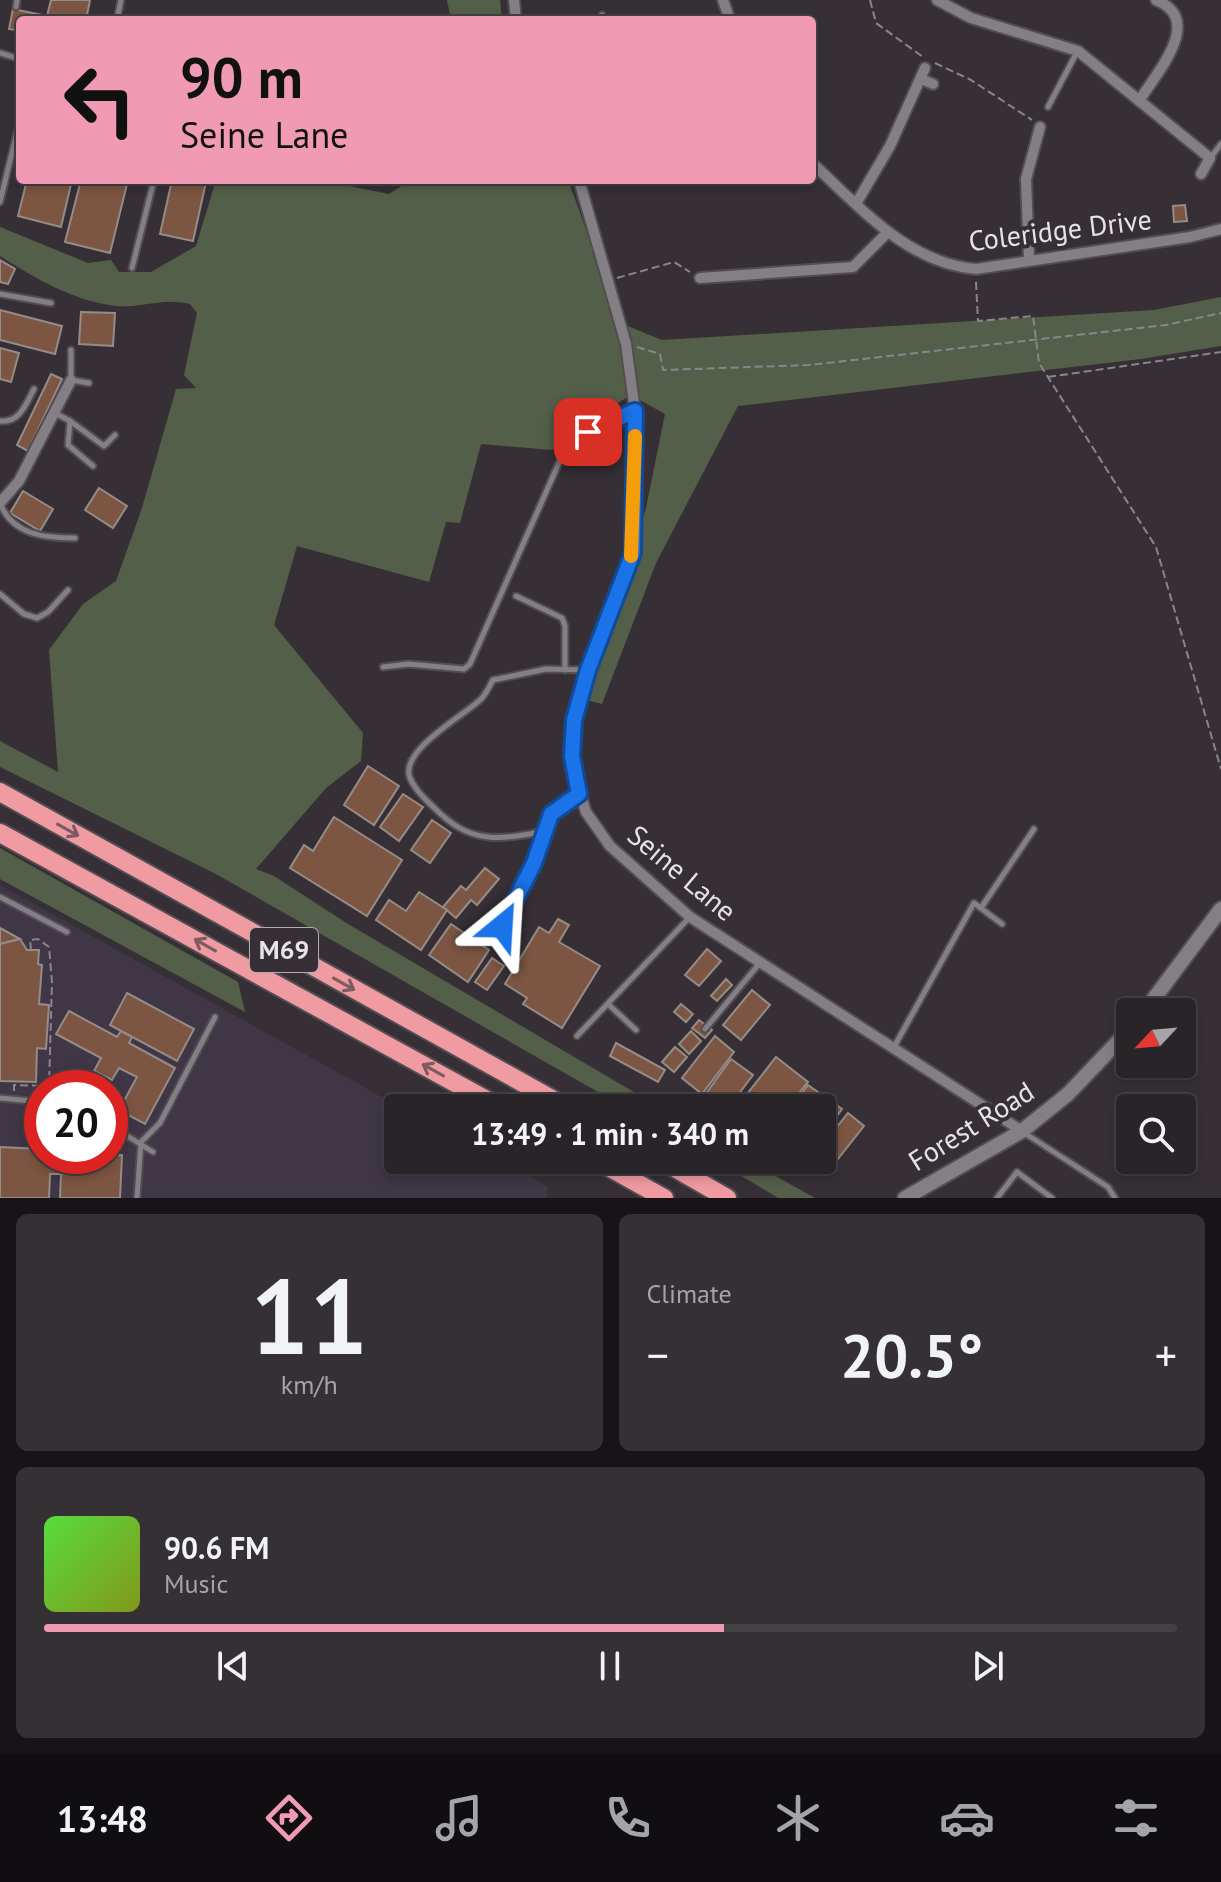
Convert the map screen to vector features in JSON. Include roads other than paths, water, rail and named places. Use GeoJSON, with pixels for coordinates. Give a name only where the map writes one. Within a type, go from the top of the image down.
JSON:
{"type":"FeatureCollection","features":[{"type":"Feature","properties":{"kind":"highway","name":"M69"},"geometry":{"type":"LineString","coordinates":[[0,792],[543,1094]]}},
{"type":"Feature","properties":{"kind":"highway","name":"M69"},"geometry":{"type":"LineString","coordinates":[[0,833],[475,1094]]}},
{"type":"Feature","properties":{"kind":"highway"},"geometry":{"type":"LineString","coordinates":[[621,1174],[664,1198]]}},
{"type":"Feature","properties":{"kind":"highway"},"geometry":{"type":"LineString","coordinates":[[685,1174],[727,1198]]}},
{"type":"Feature","properties":{"kind":"street"},"geometry":{"type":"LineString","coordinates":[[937,0],[957,4],[971,18],[1078,51],[1210,158],[1201,174]]}},
{"type":"Feature","properties":{"kind":"street"},"geometry":{"type":"LineString","coordinates":[[1139,101],[1179,37],[1176,14],[1171,6],[1156,0]]}},
{"type":"Feature","properties":{"kind":"street"},"geometry":{"type":"LineString","coordinates":[[857,202],[890,146],[923,74],[933,84]]}},
{"type":"Feature","properties":{"kind":"street"},"geometry":{"type":"LineString","coordinates":[[1029,259],[1026,179],[1040,127]]}},
{"type":"Feature","properties":{"kind":"street","name":"Coleridge Drive"},"geometry":{"type":"LineString","coordinates":[[816,166],[888,232],[908,247],[950,267],[976,269],[1190,237],[1221,229]]}},
{"type":"Feature","properties":{"kind":"street","name":"Seine Lane"},"geometry":{"type":"LineString","coordinates":[[580,184],[627,348],[635,411],[633,553],[588,670],[572,738],[574,774],[579,794],[610,846],[690,917],[1022,1131]]}},
{"type":"Feature","properties":{"kind":"street"},"geometry":{"type":"LineString","coordinates":[[700,278],[853,267],[888,232]]}},
{"type":"Feature","properties":{"kind":"street"},"geometry":{"type":"LineString","coordinates":[[0,503],[19,481],[71,380]]}},
{"type":"Feature","properties":{"kind":"street"},"geometry":{"type":"LineString","coordinates":[[1154,998],[1221,909]]}},
{"type":"Feature","properties":{"kind":"street","name":"Forest Road"},"geometry":{"type":"LineString","coordinates":[[905,1198],[1022,1131],[1068,1094],[1116,1044]]}},
{"type":"Feature","properties":{"kind":"lane"},"geometry":{"type":"LineString","coordinates":[[1048,107],[1078,51]]}},
{"type":"Feature","properties":{"kind":"lane"},"geometry":{"type":"LineString","coordinates":[[0,202],[16,136]]}},
{"type":"Feature","properties":{"kind":"lane"},"geometry":{"type":"LineString","coordinates":[[1210,158],[1221,144]]}},
{"type":"Feature","properties":{"kind":"lane"},"geometry":{"type":"LineString","coordinates":[[132,268],[153,184]]}},
{"type":"Feature","properties":{"kind":"lane"},"geometry":{"type":"LineString","coordinates":[[0,294],[51,303]]}},
{"type":"Feature","properties":{"kind":"lane"},"geometry":{"type":"LineString","coordinates":[[71,350],[71,380],[89,383]]}},
{"type":"Feature","properties":{"kind":"lane"},"geometry":{"type":"LineString","coordinates":[[0,421],[13,420],[22,412],[34,389]]}},
{"type":"Feature","properties":{"kind":"lane"},"geometry":{"type":"LineString","coordinates":[[383,667],[408,664],[464,669],[470,664],[562,456],[588,432],[635,411]]}},
{"type":"Feature","properties":{"kind":"lane"},"geometry":{"type":"LineString","coordinates":[[55,413],[104,446],[115,435]]}},
{"type":"Feature","properties":{"kind":"lane"},"geometry":{"type":"LineString","coordinates":[[70,421],[68,445],[93,466]]}},
{"type":"Feature","properties":{"kind":"lane"},"geometry":{"type":"LineString","coordinates":[[0,503],[6,518],[38,537],[75,538]]}},
{"type":"Feature","properties":{"kind":"lane"},"geometry":{"type":"LineString","coordinates":[[0,594],[24,614],[37,618],[48,612],[68,590]]}},
{"type":"Feature","properties":{"kind":"lane"},"geometry":{"type":"LineString","coordinates":[[516,596],[562,618],[566,639],[565,670]]}},
{"type":"Feature","properties":{"kind":"lane"},"geometry":{"type":"LineString","coordinates":[[545,831],[495,839],[471,835],[444,817],[420,793],[409,776],[409,767],[415,754],[482,698],[493,680],[546,669],[588,670]]}},
{"type":"Feature","properties":{"kind":"lane"},"geometry":{"type":"LineString","coordinates":[[502,926],[534,863],[555,809],[579,794]]}},
{"type":"Feature","properties":{"kind":"lane"},"geometry":{"type":"LineString","coordinates":[[981,908],[1034,829]]}},
{"type":"Feature","properties":{"kind":"lane"},"geometry":{"type":"LineString","coordinates":[[0,897],[67,932]]}},
{"type":"Feature","properties":{"kind":"lane"},"geometry":{"type":"LineString","coordinates":[[893,1050],[974,903],[1002,924]]}},
{"type":"Feature","properties":{"kind":"lane"},"geometry":{"type":"LineString","coordinates":[[577,1036],[690,917]]}},
{"type":"Feature","properties":{"kind":"lane"},"geometry":{"type":"LineString","coordinates":[[705,1029],[759,964]]}},
{"type":"Feature","properties":{"kind":"lane"},"geometry":{"type":"LineString","coordinates":[[608,1003],[636,1030]]}},
{"type":"Feature","properties":{"kind":"lane"},"geometry":{"type":"LineString","coordinates":[[137,1198],[141,1142],[153,1132],[173,1100],[215,1017]]}},
{"type":"Feature","properties":{"kind":"lane"},"geometry":{"type":"LineString","coordinates":[[0,1098],[24,1100]]}},
{"type":"Feature","properties":{"kind":"lane"},"geometry":{"type":"LineString","coordinates":[[1022,1131],[1108,1187],[1115,1198]]}},
{"type":"Feature","properties":{"kind":"lane"},"geometry":{"type":"LineString","coordinates":[[128,1135],[153,1152]]}},
{"type":"Feature","properties":{"kind":"lane"},"geometry":{"type":"LineString","coordinates":[[997,1198],[1017,1172],[1052,1198]]}}]}
